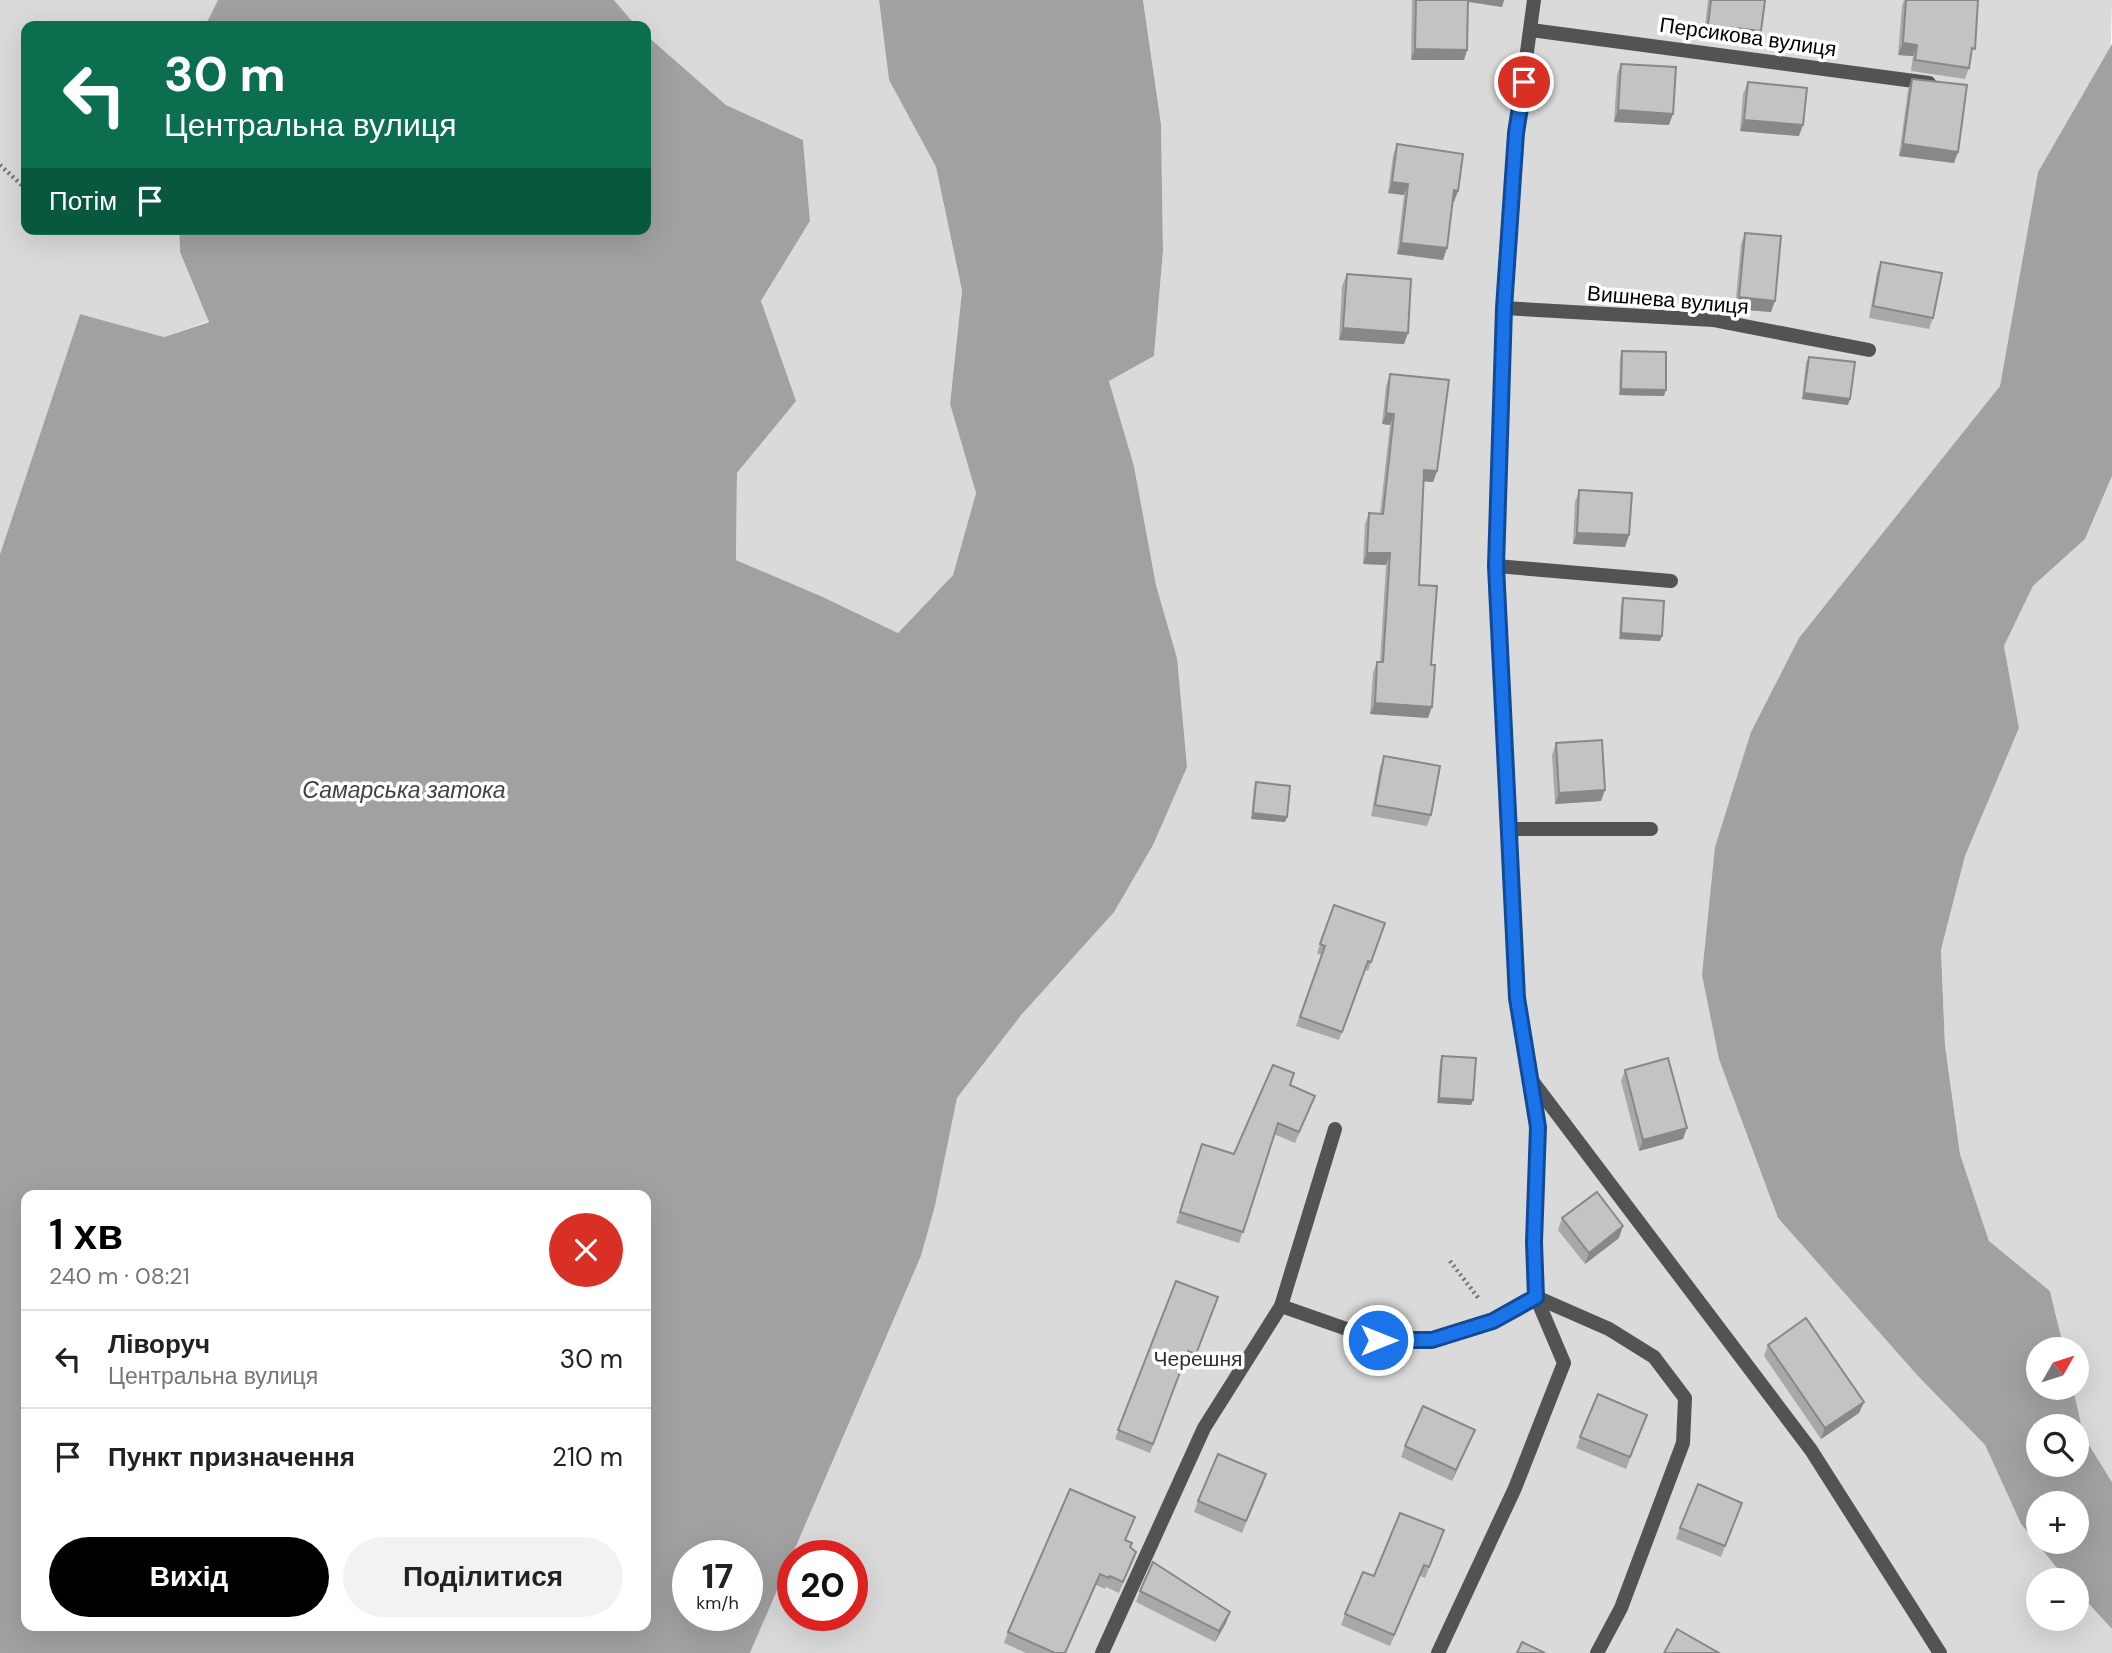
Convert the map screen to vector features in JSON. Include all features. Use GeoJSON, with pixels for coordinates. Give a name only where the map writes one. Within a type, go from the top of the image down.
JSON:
{"type":"FeatureCollection","features":[{"type":"Feature","properties":{"kind":"street"},"geometry":{"type":"LineString","coordinates":[[1438,1653],[1515,1488],[1564,1363],[1536,1297],[1534,1242],[1538,1127],[1517,998],[1496,566],[1504,308],[1516,133],[1534,0]]}},
{"type":"Feature","properties":{"kind":"street","name":"Персикова вулиця"},"geometry":{"type":"LineString","coordinates":[[1531,30],[1946,85]]}},
{"type":"Feature","properties":{"kind":"street","name":"Вишнева вулиця"},"geometry":{"type":"LineString","coordinates":[[1504,308],[1713,320],[1870,350]]}},
{"type":"Feature","properties":{"kind":"street"},"geometry":{"type":"LineString","coordinates":[[1496,566],[1671,581]]}},
{"type":"Feature","properties":{"kind":"street"},"geometry":{"type":"LineString","coordinates":[[1510,829],[1651,829]]}},
{"type":"Feature","properties":{"kind":"street"},"geometry":{"type":"LineString","coordinates":[[1530,1078],[1811,1450],[1940,1653]]}},
{"type":"Feature","properties":{"kind":"street"},"geometry":{"type":"LineString","coordinates":[[1102,1653],[1204,1428],[1281,1306],[1335,1129]]}},
{"type":"Feature","properties":{"kind":"street"},"geometry":{"type":"LineString","coordinates":[[1281,1306],[1378,1340],[1432,1340],[1493,1321],[1536,1297]]}},
{"type":"Feature","properties":{"kind":"street"},"geometry":{"type":"LineString","coordinates":[[1536,1297],[1609,1329],[1654,1357],[1685,1398],[1683,1443],[1621,1608],[1597,1653]]}},
{"type":"Feature","properties":{"kind":"path"},"geometry":{"type":"LineString","coordinates":[[0,165],[21,184]]}},
{"type":"Feature","properties":{"kind":"path"},"geometry":{"type":"LineString","coordinates":[[1450,1261],[1477,1295],[1493,1321]]}},
{"type":"Feature","properties":{"kind":"green space"},"geometry":{"type":"Polygon","coordinates":[[[0,0],[218,0],[208,21],[21,21],[21,235],[179,235],[180,252],[209,321],[164,337],[80,314],[0,554],[0,0]]]}},
{"type":"Feature","properties":{"kind":"green space"},"geometry":{"type":"Polygon","coordinates":[[[614,0],[879,0],[889,80],[936,167],[962,292],[950,404],[976,493],[953,575],[898,633],[736,560],[737,473],[795,401],[761,301],[810,221],[803,140],[726,105],[651,39],[651,21],[631,21],[614,0]]]}},
{"type":"Feature","properties":{"kind":"green space","name":"Черешня"},"geometry":{"type":"Polygon","coordinates":[[[1143,0],[2112,0],[2111,47],[2038,172],[2000,386],[1800,638],[1778,1218],[1917,1375],[1985,1445],[2026,1530],[2026,1554],[2046,1554],[2057,1568],[2026,1568],[2026,1631],[2089,1631],[2089,1604],[2112,1629],[2112,1653],[750,1653],[759,1631],[763,1631],[763,1623],[777,1590],[777,1631],[868,1631],[868,1540],[799,1540],[921,1256],[935,1206],[957,1098],[1022,1014],[1177,658],[1156,585],[1134,466],[1109,381],[1154,356],[1163,251],[1161,124],[1143,0]]]}},
{"type":"Feature","properties":{"kind":"green space"},"geometry":{"type":"Polygon","coordinates":[[[2112,476],[2112,1482],[2089,1445],[2089,1414],[2079,1414],[2076,1400],[2090,1400],[2090,1337],[2061,1337],[2050,1291],[1989,1241],[1960,1154],[1945,1045],[1941,950],[1965,856],[2019,728],[2004,646],[2033,586],[2085,539],[2112,476]]]}},
{"type":"Feature","properties":{"kind":"water"},"geometry":{"type":"Polygon","coordinates":[[[218,0],[614,0],[632,21],[208,21],[218,0]]]}},
{"type":"Feature","properties":{"kind":"water","name":"Самарська затока"},"geometry":{"type":"Polygon","coordinates":[[[879,0],[1143,0],[1161,124],[1163,251],[1154,356],[1109,381],[1134,466],[1156,585],[1177,658],[1187,767],[1153,845],[1114,912],[1022,1014],[957,1098],[935,1206],[921,1256],[799,1540],[777,1540],[777,1590],[763,1623],[763,1540],[672,1540],[672,1631],[759,1631],[750,1653],[0,1653],[0,554],[80,314],[164,337],[209,322],[180,252],[179,235],[651,235],[651,39],[726,105],[803,140],[810,221],[761,301],[796,401],[737,473],[736,560],[898,633],[953,575],[976,493],[950,404],[962,291],[936,167],[889,80],[879,0]]]}},
{"type":"Feature","properties":{"kind":"water"},"geometry":{"type":"Polygon","coordinates":[[[2112,44],[2112,476],[2085,539],[2033,586],[2004,646],[2019,728],[1965,856],[1941,950],[1945,1045],[1960,1154],[1989,1241],[2050,1291],[2061,1337],[2026,1337],[2026,1400],[2076,1400],[2079,1414],[2026,1414],[2026,1477],[2089,1477],[2089,1445],[2112,1482],[2112,1629],[2089,1604],[2089,1568],[2057,1568],[2046,1554],[2089,1554],[2089,1491],[2026,1491],[2026,1530],[1985,1445],[1917,1375],[1778,1218],[1719,1059],[1702,975],[1715,847],[1751,732],[1799,638],[2000,386],[2038,172],[2112,44]]]}},
{"type":"Feature","properties":{"kind":"building"},"geometry":{"type":"Polygon","coordinates":[[[1416,0],[1468,0],[1467,50],[1415,49],[1416,0]]]}},
{"type":"Feature","properties":{"kind":"building"},"geometry":{"type":"Polygon","coordinates":[[[1711,0],[1765,0],[1761,31],[1708,25],[1711,0]]]}},
{"type":"Feature","properties":{"kind":"building"},"geometry":{"type":"Polygon","coordinates":[[[1906,0],[1978,0],[1975,49],[1972,48],[1969,68],[1915,60],[1917,45],[1903,43],[1906,0]]]}},
{"type":"Feature","properties":{"kind":"building"},"geometry":{"type":"Polygon","coordinates":[[[1621,64],[1676,67],[1673,114],[1618,110],[1621,64]]]}},
{"type":"Feature","properties":{"kind":"building"},"geometry":{"type":"Polygon","coordinates":[[[1912,79],[1967,85],[1958,152],[1903,144],[1912,79]]]}},
{"type":"Feature","properties":{"kind":"building"},"geometry":{"type":"Polygon","coordinates":[[[1748,82],[1807,88],[1803,125],[1744,120],[1748,82]]]}},
{"type":"Feature","properties":{"kind":"building"},"geometry":{"type":"Polygon","coordinates":[[[1397,144],[1463,154],[1458,191],[1454,190],[1447,248],[1401,243],[1408,184],[1392,182],[1397,144]]]}},
{"type":"Feature","properties":{"kind":"building"},"geometry":{"type":"Polygon","coordinates":[[[1745,233],[1781,236],[1775,301],[1739,297],[1745,233]]]}},
{"type":"Feature","properties":{"kind":"building"},"geometry":{"type":"Polygon","coordinates":[[[1881,262],[1942,273],[1933,318],[1873,306],[1881,262]]]}},
{"type":"Feature","properties":{"kind":"building"},"geometry":{"type":"Polygon","coordinates":[[[1347,274],[1411,279],[1408,333],[1343,328],[1347,274]]]}},
{"type":"Feature","properties":{"kind":"building"},"geometry":{"type":"Polygon","coordinates":[[[1622,351],[1666,352],[1666,390],[1621,389],[1622,351]]]}},
{"type":"Feature","properties":{"kind":"building"},"geometry":{"type":"Polygon","coordinates":[[[1809,357],[1855,362],[1850,399],[1804,393],[1809,357]]]}},
{"type":"Feature","properties":{"kind":"building"},"geometry":{"type":"Polygon","coordinates":[[[1390,374],[1449,380],[1437,471],[1424,470],[1419,585],[1437,586],[1431,665],[1435,665],[1432,707],[1375,703],[1377,662],[1383,662],[1390,553],[1367,553],[1369,513],[1383,514],[1394,414],[1386,413],[1390,374]]]}},
{"type":"Feature","properties":{"kind":"building"},"geometry":{"type":"Polygon","coordinates":[[[1579,490],[1632,493],[1629,535],[1577,533],[1579,490]]]}},
{"type":"Feature","properties":{"kind":"building"},"geometry":{"type":"Polygon","coordinates":[[[1623,598],[1664,601],[1662,636],[1621,633],[1623,598]]]}},
{"type":"Feature","properties":{"kind":"building"},"geometry":{"type":"Polygon","coordinates":[[[1602,740],[1605,790],[1559,793],[1556,743],[1602,740]]]}},
{"type":"Feature","properties":{"kind":"building"},"geometry":{"type":"Polygon","coordinates":[[[1384,756],[1440,766],[1431,815],[1375,805],[1384,756]]]}},
{"type":"Feature","properties":{"kind":"building"},"geometry":{"type":"Polygon","coordinates":[[[1256,782],[1290,786],[1287,817],[1253,813],[1256,782]]]}},
{"type":"Feature","properties":{"kind":"building"},"geometry":{"type":"Polygon","coordinates":[[[1334,905],[1385,923],[1342,1032],[1300,1017],[1325,946],[1320,944],[1334,905]]]}},
{"type":"Feature","properties":{"kind":"building"},"geometry":{"type":"Polygon","coordinates":[[[1442,1056],[1476,1058],[1473,1100],[1439,1098],[1442,1056]]]}},
{"type":"Feature","properties":{"kind":"building"},"geometry":{"type":"Polygon","coordinates":[[[1668,1058],[1687,1128],[1643,1140],[1625,1070],[1668,1058]]]}},
{"type":"Feature","properties":{"kind":"building"},"geometry":{"type":"Polygon","coordinates":[[[1273,1065],[1294,1073],[1290,1085],[1315,1096],[1299,1132],[1278,1123],[1243,1232],[1180,1212],[1202,1144],[1234,1154],[1273,1065]]]}},
{"type":"Feature","properties":{"kind":"building"},"geometry":{"type":"Polygon","coordinates":[[[1597,1192],[1623,1226],[1589,1253],[1562,1218],[1597,1192]]]}},
{"type":"Feature","properties":{"kind":"building"},"geometry":{"type":"Polygon","coordinates":[[[1176,1281],[1218,1297],[1196,1354],[1188,1351],[1153,1444],[1118,1430],[1176,1281]]]}},
{"type":"Feature","properties":{"kind":"building"},"geometry":{"type":"Polygon","coordinates":[[[1806,1318],[1864,1402],[1825,1428],[1768,1345],[1806,1318]]]}},
{"type":"Feature","properties":{"kind":"building"},"geometry":{"type":"Polygon","coordinates":[[[1598,1394],[1647,1415],[1630,1457],[1580,1437],[1598,1394]]]}},
{"type":"Feature","properties":{"kind":"building"},"geometry":{"type":"Polygon","coordinates":[[[1423,1406],[1475,1430],[1456,1470],[1405,1446],[1423,1406]]]}},
{"type":"Feature","properties":{"kind":"building"},"geometry":{"type":"Polygon","coordinates":[[[1218,1454],[1266,1474],[1246,1521],[1198,1501],[1218,1454]]]}},
{"type":"Feature","properties":{"kind":"building"},"geometry":{"type":"Polygon","coordinates":[[[1698,1484],[1742,1503],[1725,1546],[1680,1528],[1698,1484]]]}},
{"type":"Feature","properties":{"kind":"building"},"geometry":{"type":"Polygon","coordinates":[[[1070,1489],[1135,1517],[1125,1540],[1132,1543],[1130,1547],[1136,1552],[1123,1582],[1100,1574],[1065,1653],[1055,1653],[1008,1632],[1070,1489]]]}},
{"type":"Feature","properties":{"kind":"building"},"geometry":{"type":"Polygon","coordinates":[[[1400,1513],[1444,1530],[1429,1567],[1424,1565],[1394,1635],[1345,1614],[1363,1572],[1374,1576],[1400,1513]]]}},
{"type":"Feature","properties":{"kind":"building"},"geometry":{"type":"Polygon","coordinates":[[[1153,1562],[1230,1612],[1219,1631],[1140,1591],[1153,1562]]]}},
{"type":"Feature","properties":{"kind":"building"},"geometry":{"type":"Polygon","coordinates":[[[1677,1629],[1719,1653],[1664,1653],[1677,1629]]]}},
{"type":"Feature","properties":{"kind":"building"},"geometry":{"type":"Polygon","coordinates":[[[1522,1642],[1545,1653],[1517,1653],[1522,1642]]]}},
{"type":"Feature","properties":{"kind":"route"},"geometry":{"type":"LineString","coordinates":[[1378,1340],[1432,1340],[1493,1321],[1536,1297],[1534,1242],[1538,1127],[1517,998],[1496,566],[1504,308],[1516,133],[1524,82]]}}]}
